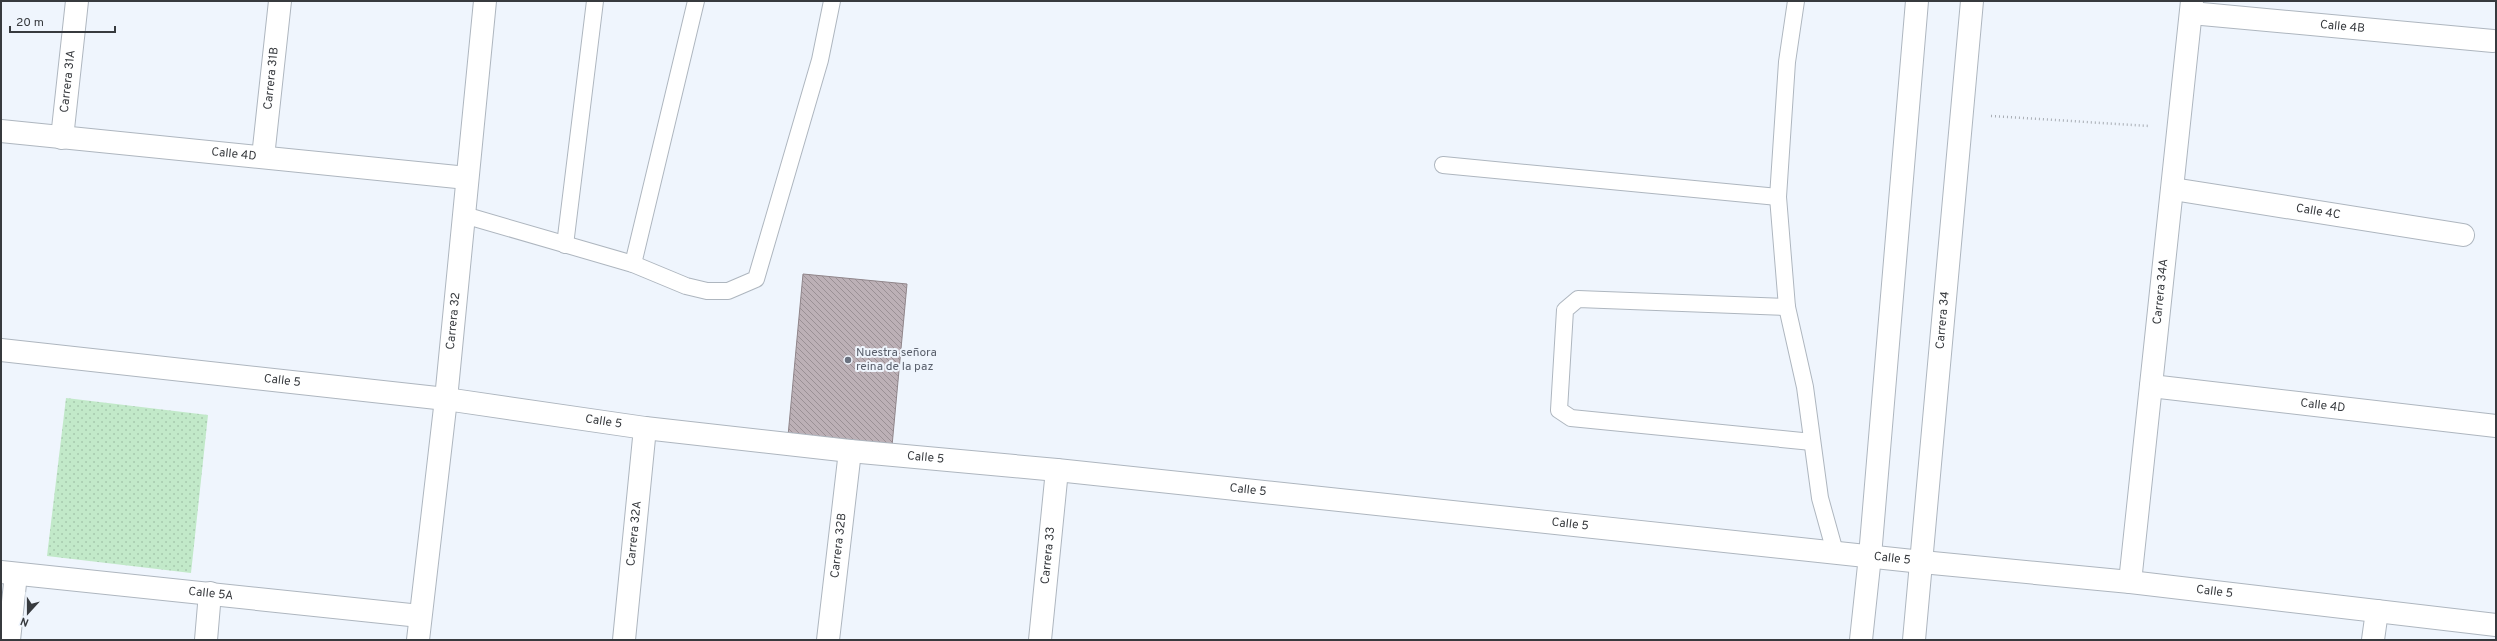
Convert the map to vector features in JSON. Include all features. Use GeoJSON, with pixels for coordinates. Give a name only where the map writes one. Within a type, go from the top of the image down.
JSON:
{"type":"FeatureCollection","features":[{"type":"Feature","properties":{"kind":"street","name":"Carrera 31A"},"geometry":{"type":"LineString","coordinates":[[62,138],[77,1]]}},
{"type":"Feature","properties":{"kind":"street","name":"Carrera 31B"},"geometry":{"type":"LineString","coordinates":[[263,157],[280,1]]}},
{"type":"Feature","properties":{"kind":"street","name":"Carrera 32"},"geometry":{"type":"LineString","coordinates":[[418,640],[446,399],[485,1]]}},
{"type":"Feature","properties":{"kind":"street"},"geometry":{"type":"LineString","coordinates":[[1861,640],[1870,556],[1917,1]]}},
{"type":"Feature","properties":{"kind":"street","name":"Carrera 34"},"geometry":{"type":"LineString","coordinates":[[1914,640],[1972,1]]}},
{"type":"Feature","properties":{"kind":"street","name":"Calle 4B"},"geometry":{"type":"LineString","coordinates":[[2192,7],[2493,41]]}},
{"type":"Feature","properties":{"kind":"street","name":"Carrera 34A"},"geometry":{"type":"LineString","coordinates":[[2130,582],[2192,7]]}},
{"type":"Feature","properties":{"kind":"street","name":"Calle 4D"},"geometry":{"type":"LineString","coordinates":[[1,131],[467,178]]}},
{"type":"Feature","properties":{"kind":"street","name":"Calle 4C"},"geometry":{"type":"LineString","coordinates":[[2172,189],[2463,235]]}},
{"type":"Feature","properties":{"kind":"street","name":"Calle 5"},"geometry":{"type":"LineString","coordinates":[[1,350],[446,399],[645,428],[850,451],[1057,470],[1922,562],[2130,582],[2496,625]]}},
{"type":"Feature","properties":{"kind":"street","name":"Calle 4D"},"geometry":{"type":"LineString","coordinates":[[2151,386],[2496,426]]}},
{"type":"Feature","properties":{"kind":"street","name":"Carrera 32A"},"geometry":{"type":"LineString","coordinates":[[624,640],[645,428]]}},
{"type":"Feature","properties":{"kind":"street","name":"Carrera 32B"},"geometry":{"type":"LineString","coordinates":[[828,640],[850,451]]}},
{"type":"Feature","properties":{"kind":"street","name":"Carrera 33"},"geometry":{"type":"LineString","coordinates":[[1040,640],[1057,470]]}},
{"type":"Feature","properties":{"kind":"street"},"geometry":{"type":"LineString","coordinates":[[8,573],[9,640]]}},
{"type":"Feature","properties":{"kind":"street","name":"Calle 5A"},"geometry":{"type":"LineString","coordinates":[[8,573],[420,616]]}},
{"type":"Feature","properties":{"kind":"street"},"geometry":{"type":"LineString","coordinates":[[206,640],[210,593]]}},
{"type":"Feature","properties":{"kind":"street"},"geometry":{"type":"LineString","coordinates":[[2374,640],[2377,611]]}},
{"type":"Feature","properties":{"kind":"lane"},"geometry":{"type":"LineString","coordinates":[[565,245],[595,1]]}},
{"type":"Feature","properties":{"kind":"lane"},"geometry":{"type":"LineString","coordinates":[[633,264],[696,1]]}},
{"type":"Feature","properties":{"kind":"lane"},"geometry":{"type":"LineString","coordinates":[[464,215],[633,264],[686,286],[707,291],[728,291],[756,279],[820,60],[832,1]]}},
{"type":"Feature","properties":{"kind":"lane"},"geometry":{"type":"LineString","coordinates":[[1796,1],[1787,62],[1778,197],[1787,307],[1805,387],[1820,498],[1835,552]]}},
{"type":"Feature","properties":{"kind":"lane"},"geometry":{"type":"LineString","coordinates":[[1443,165],[1778,197]]}},
{"type":"Feature","properties":{"kind":"lane"},"geometry":{"type":"LineString","coordinates":[[1787,307],[1578,299],[1565,310],[1559,410],[1571,418],[1812,442]]}},
{"type":"Feature","properties":{"kind":"path"},"geometry":{"type":"LineString","coordinates":[[1961,114],[2178,128]]}},
{"type":"Feature","properties":{"kind":"green space"},"geometry":{"type":"Polygon","coordinates":[[[66,398],[208,415],[191,573],[47,556],[66,398]]]}},
{"type":"Feature","properties":{"kind":"building","name":"Nuestra señora reina de la paz"},"geometry":{"type":"Polygon","coordinates":[[[803,274],[907,284],[892,446],[788,436],[803,274]]]}},
{"type":"Feature","properties":{"kind":"place","name":"Nuestra señora reina de la paz"},"geometry":{"type":"Point","coordinates":[848,360]}}]}
